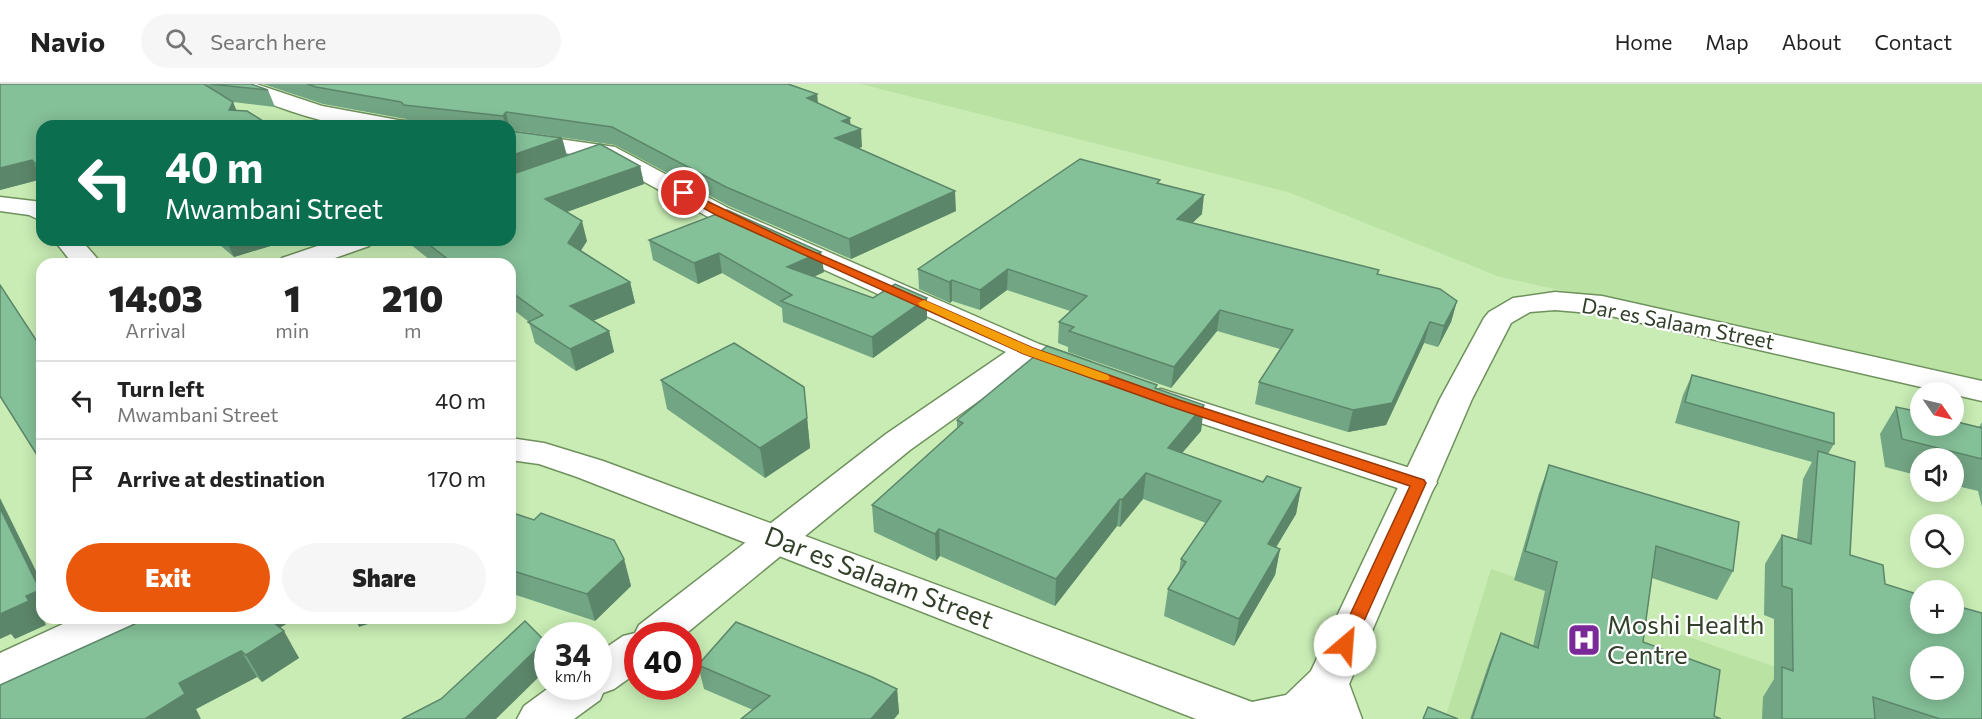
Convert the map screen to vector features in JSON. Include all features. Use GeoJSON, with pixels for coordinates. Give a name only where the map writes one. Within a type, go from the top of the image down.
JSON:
{"type":"FeatureCollection","features":[{"type":"Feature","properties":{"kind":"street"},"geometry":{"type":"LineString","coordinates":[[238,84],[305,110],[352,120]]}},
{"type":"Feature","properties":{"kind":"street"},"geometry":{"type":"LineString","coordinates":[[272,120],[305,110]]}},
{"type":"Feature","properties":{"kind":"street"},"geometry":{"type":"LineString","coordinates":[[516,140],[607,152],[719,213],[1028,351],[1107,379]]}},
{"type":"Feature","properties":{"kind":"street"},"geometry":{"type":"LineString","coordinates":[[564,167],[607,152]]}},
{"type":"Feature","properties":{"kind":"street"},"geometry":{"type":"LineString","coordinates":[[0,197],[36,187]]}},
{"type":"Feature","properties":{"kind":"street"},"geometry":{"type":"LineString","coordinates":[[0,204],[36,208]]}},
{"type":"Feature","properties":{"kind":"street"},"geometry":{"type":"LineString","coordinates":[[72,246],[83,258]]}},
{"type":"Feature","properties":{"kind":"street"},"geometry":{"type":"LineString","coordinates":[[309,258],[343,246]]}},
{"type":"Feature","properties":{"kind":"street","name":"Dar es Salaam Street"},"geometry":{"type":"LineString","coordinates":[[1257,719],[1299,712],[1334,701],[1419,483],[1456,399],[1499,318],[1523,304],[1555,301],[1602,305],[1982,391]]}},
{"type":"Feature","properties":{"kind":"street"},"geometry":{"type":"LineString","coordinates":[[672,622],[898,442],[1028,351]]}},
{"type":"Feature","properties":{"kind":"street"},"geometry":{"type":"LineString","coordinates":[[1141,391],[1419,483]]}},
{"type":"Feature","properties":{"kind":"street","name":"Dar es Salaam Street"},"geometry":{"type":"LineString","coordinates":[[516,450],[553,457],[777,539],[1246,719]]}},
{"type":"Feature","properties":{"kind":"street"},"geometry":{"type":"LineString","coordinates":[[0,673],[102,624]]}},
{"type":"Feature","properties":{"kind":"street"},"geometry":{"type":"LineString","coordinates":[[540,719],[566,700]]}},
{"type":"Feature","properties":{"kind":"shaded area"},"geometry":{"type":"Polygon","coordinates":[[[861,84],[1982,84],[1982,381],[1500,277],[1288,192],[861,84]]]}},
{"type":"Feature","properties":{"kind":"shaded area","name":"Moshi Health Centre"},"geometry":{"type":"Polygon","coordinates":[[[1491,569],[1906,712],[1907,719],[1445,719],[1491,569]]]}},
{"type":"Feature","properties":{"kind":"building"},"geometry":{"type":"Polygon","coordinates":[[[0,84],[204,84],[233,102],[229,110],[247,111],[261,120],[36,120],[36,164],[32,160],[0,168],[0,84]]]}},
{"type":"Feature","properties":{"kind":"building"},"geometry":{"type":"Polygon","coordinates":[[[210,84],[251,84],[268,90],[210,84]]]}},
{"type":"Feature","properties":{"kind":"building"},"geometry":{"type":"Polygon","coordinates":[[[307,84],[788,84],[817,94],[807,98],[850,118],[842,121],[861,129],[835,138],[955,191],[849,239],[726,187],[612,127],[506,112],[503,116],[404,105],[401,102],[307,84]]]}},
{"type":"Feature","properties":{"kind":"building"},"geometry":{"type":"Polygon","coordinates":[[[516,132],[562,138],[516,154],[516,132]]]}},
{"type":"Feature","properties":{"kind":"building"},"geometry":{"type":"Polygon","coordinates":[[[600,144],[640,166],[545,199],[582,221],[568,243],[630,282],[570,306],[609,331],[570,349],[528,322],[543,315],[516,295],[516,258],[446,258],[431,246],[516,246],[516,173],[600,144]]]}},
{"type":"Feature","properties":{"kind":"building"},"geometry":{"type":"Polygon","coordinates":[[[1080,159],[1160,180],[1157,183],[1204,195],[1177,219],[1379,270],[1377,274],[1440,289],[1457,301],[1444,326],[1430,322],[1392,403],[1353,410],[1259,382],[1293,330],[1220,310],[1174,367],[1069,331],[1074,327],[1059,322],[1087,296],[1008,269],[980,290],[952,280],[949,282],[918,269],[1080,159]]]}},
{"type":"Feature","properties":{"kind":"building"},"geometry":{"type":"Polygon","coordinates":[[[727,210],[821,252],[787,267],[873,298],[895,284],[927,298],[872,337],[781,301],[792,295],[719,253],[694,263],[649,240],[727,210]]]}},
{"type":"Feature","properties":{"kind":"building"},"geometry":{"type":"Polygon","coordinates":[[[0,285],[36,340],[36,453],[0,396],[0,285]]]}},
{"type":"Feature","properties":{"kind":"building"},"geometry":{"type":"Polygon","coordinates":[[[734,343],[804,387],[807,418],[760,448],[661,380],[734,343]]]}},
{"type":"Feature","properties":{"kind":"building"},"geometry":{"type":"Polygon","coordinates":[[[1047,346],[1157,385],[1155,388],[1204,405],[1168,448],[1263,482],[1267,476],[1301,488],[1268,544],[1280,549],[1239,619],[1168,589],[1186,562],[1181,559],[1221,501],[1146,473],[1122,500],[1120,499],[1056,579],[939,529],[935,534],[872,505],[963,423],[957,420],[1047,346]]]}},
{"type":"Feature","properties":{"kind":"building"},"geometry":{"type":"Polygon","coordinates":[[[1692,375],[1834,413],[1834,444],[1685,402],[1692,375]]]}},
{"type":"Feature","properties":{"kind":"building"},"geometry":{"type":"Polygon","coordinates":[[[1896,407],[1910,410],[1910,436],[1964,436],[1964,424],[1982,428],[1982,459],[1964,454],[1964,448],[1938,448],[1902,439],[1896,407]]]}},
{"type":"Feature","properties":{"kind":"building"},"geometry":{"type":"Polygon","coordinates":[[[1818,451],[1855,462],[1850,555],[1883,565],[1885,584],[1910,592],[1910,634],[1964,634],[1964,608],[1982,613],[1982,719],[1940,719],[1873,697],[1875,719],[1782,719],[1782,667],[1793,671],[1792,589],[1782,586],[1782,535],[1811,544],[1818,451]]]}},
{"type":"Feature","properties":{"kind":"building"},"geometry":{"type":"Polygon","coordinates":[[[1549,465],[1739,522],[1733,571],[1656,546],[1643,642],[1720,670],[1714,716],[1721,719],[1472,719],[1501,633],[1538,648],[1557,562],[1525,551],[1549,465]]]}},
{"type":"Feature","properties":{"kind":"building"},"geometry":{"type":"Polygon","coordinates":[[[0,508],[36,582],[36,592],[26,596],[29,601],[0,614],[0,508]]]}},
{"type":"Feature","properties":{"kind":"building"},"geometry":{"type":"Polygon","coordinates":[[[541,513],[614,540],[624,559],[587,594],[516,572],[516,514],[534,520],[541,513]]]}},
{"type":"Feature","properties":{"kind":"building"},"geometry":{"type":"Polygon","coordinates":[[[525,621],[534,630],[534,652],[465,719],[402,719],[441,699],[525,621]]]}},
{"type":"Feature","properties":{"kind":"building"},"geometry":{"type":"Polygon","coordinates":[[[736,622],[897,689],[871,719],[741,719],[770,696],[702,667],[702,660],[736,622]]]}},
{"type":"Feature","properties":{"kind":"building"},"geometry":{"type":"Polygon","coordinates":[[[135,624],[275,624],[284,631],[246,655],[241,651],[179,683],[185,694],[145,719],[0,719],[0,685],[135,624]]]}},
{"type":"Feature","properties":{"kind":"building"},"geometry":{"type":"Polygon","coordinates":[[[1428,707],[1458,719],[1423,719],[1428,707]]]}},
{"type":"Feature","properties":{"kind":"slow traffic"},"geometry":{"type":"LineString","coordinates":[[924,303],[1028,351],[1103,378]]}},
{"type":"Feature","properties":{"kind":"place","name":"Moshi Health Centre"},"geometry":{"type":"Point","coordinates":[1584,640]}},
{"type":"Feature","properties":{"kind":"route"},"geometry":{"type":"LineString","coordinates":[[684,193],[719,213],[1028,351],[1174,403],[1419,483],[1345,645]]}}]}
